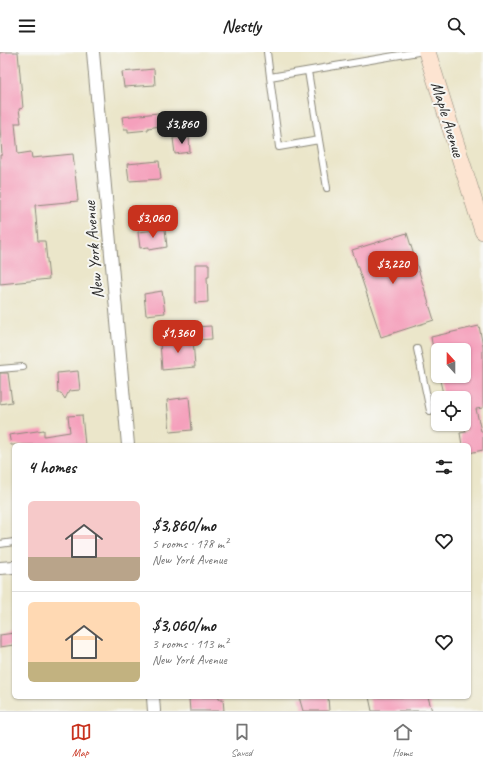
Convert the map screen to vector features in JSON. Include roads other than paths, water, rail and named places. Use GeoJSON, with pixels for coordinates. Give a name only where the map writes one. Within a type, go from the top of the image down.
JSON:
{"type":"FeatureCollection","features":[{"type":"Feature","properties":{"kind":"main road","name":"Maple Avenue"},"geometry":{"type":"LineString","coordinates":[[427,52],[483,231]]}},
{"type":"Feature","properties":{"kind":"street","name":"New York Avenue"},"geometry":{"type":"LineString","coordinates":[[94,52],[128,443]]}},
{"type":"Feature","properties":{"kind":"street"},"geometry":{"type":"LineString","coordinates":[[0,568],[12,568]]}},
{"type":"Feature","properties":{"kind":"street"},"geometry":{"type":"LineString","coordinates":[[153,699],[154,711]]}},
{"type":"Feature","properties":{"kind":"lane"},"geometry":{"type":"LineString","coordinates":[[267,52],[279,147],[318,140]]}},
{"type":"Feature","properties":{"kind":"lane"},"geometry":{"type":"LineString","coordinates":[[270,77],[418,52]]}},
{"type":"Feature","properties":{"kind":"lane"},"geometry":{"type":"LineString","coordinates":[[308,71],[327,188]]}},
{"type":"Feature","properties":{"kind":"lane"},"geometry":{"type":"LineString","coordinates":[[416,349],[430,411]]}},
{"type":"Feature","properties":{"kind":"lane"},"geometry":{"type":"LineString","coordinates":[[0,369],[23,367]]}},
{"type":"Feature","properties":{"kind":"lane"},"geometry":{"type":"LineString","coordinates":[[0,544],[12,542]]}}]}
